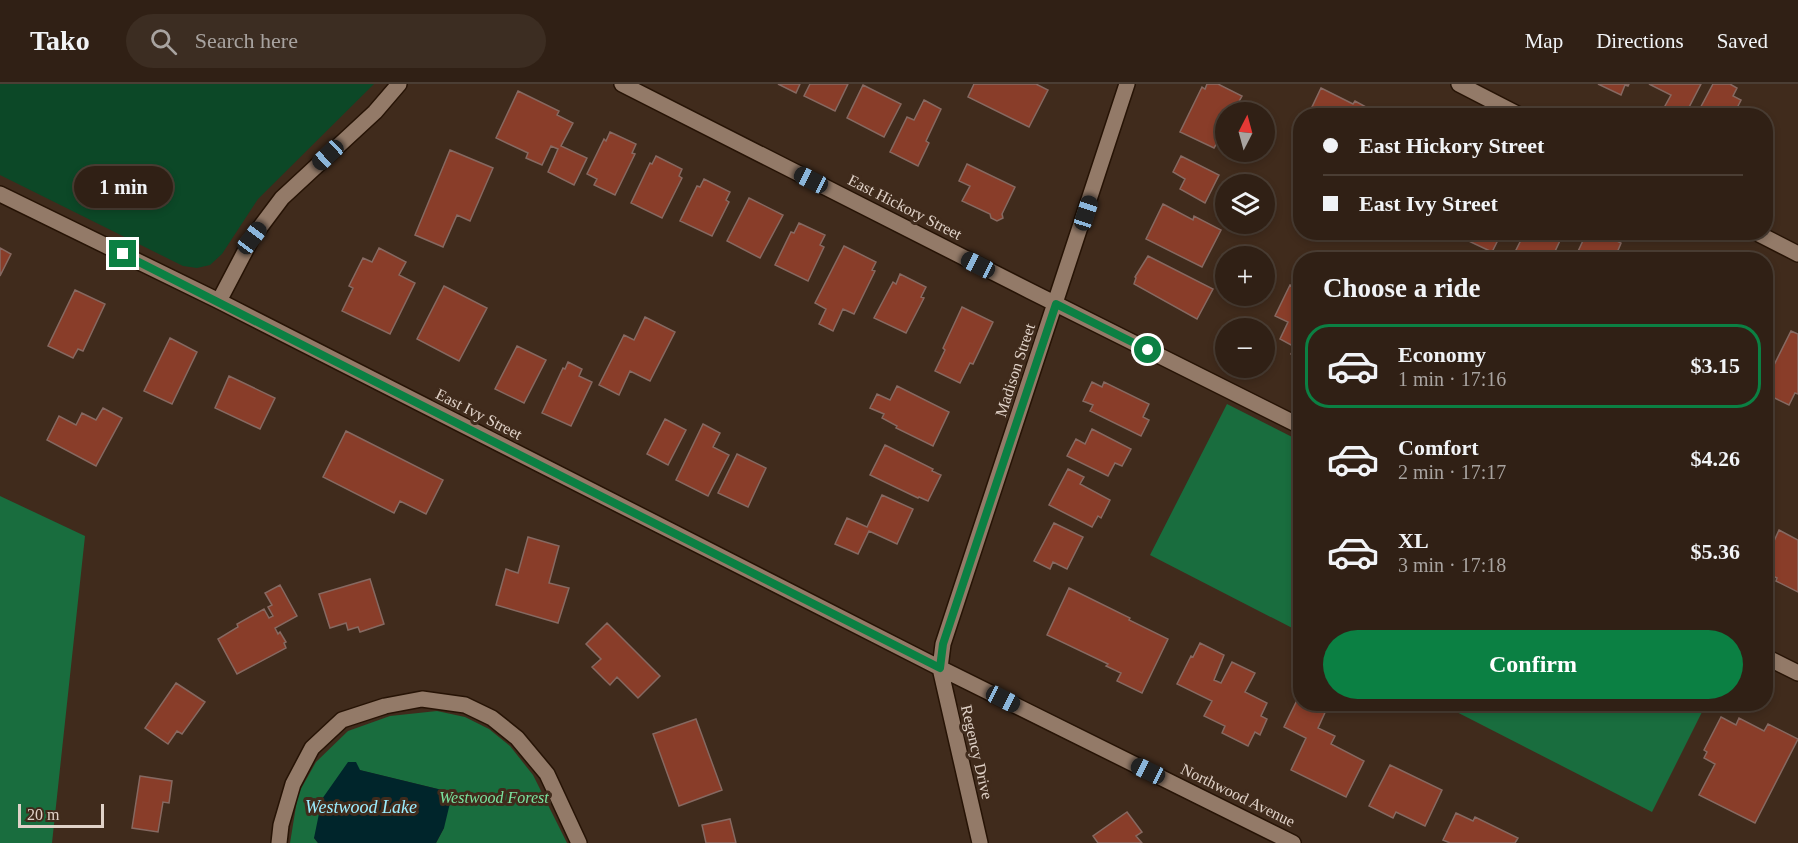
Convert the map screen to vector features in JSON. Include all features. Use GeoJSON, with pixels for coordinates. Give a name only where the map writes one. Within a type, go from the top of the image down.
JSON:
{"type":"FeatureCollection","features":[{"type":"Feature","properties":{"kind":"street"},"geometry":{"type":"LineString","coordinates":[[219,301],[252,238],[282,198],[375,112],[399,84]]}},
{"type":"Feature","properties":{"kind":"street","name":"East Hickory Street"},"geometry":{"type":"LineString","coordinates":[[622,84],[1293,422]]}},
{"type":"Feature","properties":{"kind":"street","name":"Madison Street"},"geometry":{"type":"LineString","coordinates":[[940,668],[943,644],[1127,84]]}},
{"type":"Feature","properties":{"kind":"street"},"geometry":{"type":"LineString","coordinates":[[1459,84],[1506,108]]}},
{"type":"Feature","properties":{"kind":"street","name":"East Ivy Street"},"geometry":{"type":"LineString","coordinates":[[0,194],[219,301],[940,668]]}},
{"type":"Feature","properties":{"kind":"street"},"geometry":{"type":"LineString","coordinates":[[1771,240],[1798,254]]}},
{"type":"Feature","properties":{"kind":"street"},"geometry":{"type":"LineString","coordinates":[[1773,660],[1798,673]]}},
{"type":"Feature","properties":{"kind":"street","name":"Regency Drive"},"geometry":{"type":"LineString","coordinates":[[940,668],[980,843]]}},
{"type":"Feature","properties":{"kind":"street","name":"Northwood Avenue"},"geometry":{"type":"LineString","coordinates":[[940,668],[1293,843]]}},
{"type":"Feature","properties":{"kind":"street"},"geometry":{"type":"LineString","coordinates":[[279,843],[281,825],[293,784],[312,748],[342,720],[385,706],[422,699],[465,705],[492,718],[517,738],[547,774],[579,843]]}},
{"type":"Feature","properties":{"kind":"green space"},"geometry":{"type":"Polygon","coordinates":[[[0,84],[374,84],[258,199],[222,254],[210,265],[197,268],[183,266],[0,175],[0,84]]]}},
{"type":"Feature","properties":{"kind":"green space"},"geometry":{"type":"Polygon","coordinates":[[[1227,404],[1293,437],[1293,628],[1150,555],[1227,404]]]}},
{"type":"Feature","properties":{"kind":"green space"},"geometry":{"type":"Polygon","coordinates":[[[0,496],[85,536],[52,843],[0,843],[0,496]]]}},
{"type":"Feature","properties":{"kind":"green space","name":"Westwood Forest"},"geometry":{"type":"Polygon","coordinates":[[[437,711],[465,717],[489,729],[510,746],[533,775],[567,843],[436,843],[444,828],[442,790],[359,770],[314,838],[318,843],[290,843],[298,794],[316,762],[348,731],[390,716],[437,711]]]}},
{"type":"Feature","properties":{"kind":"green space"},"geometry":{"type":"Polygon","coordinates":[[[1455,711],[1702,711],[1652,812],[1455,711]]]}},
{"type":"Feature","properties":{"kind":"water","name":"Westwood Lake"},"geometry":{"type":"Polygon","coordinates":[[[348,762],[356,762],[360,770],[442,790],[450,803],[444,828],[436,843],[318,843],[314,838],[322,799],[348,762]]]}},
{"type":"Feature","properties":{"kind":"building"},"geometry":{"type":"Polygon","coordinates":[[[778,84],[800,84],[796,93],[778,84]]]}},
{"type":"Feature","properties":{"kind":"building"},"geometry":{"type":"Polygon","coordinates":[[[810,84],[848,84],[835,111],[804,96],[810,84]]]}},
{"type":"Feature","properties":{"kind":"building"},"geometry":{"type":"Polygon","coordinates":[[[974,84],[1036,84],[1048,90],[1029,127],[968,97],[974,84]]]}},
{"type":"Feature","properties":{"kind":"building"},"geometry":{"type":"Polygon","coordinates":[[[1207,84],[1218,84],[1242,96],[1239,102],[1215,102],[1214,148],[1180,132],[1202,87],[1205,89],[1207,84]]]}},
{"type":"Feature","properties":{"kind":"building"},"geometry":{"type":"Polygon","coordinates":[[[1598,84],[1629,84],[1625,85],[1621,95],[1598,84]]]}},
{"type":"Feature","properties":{"kind":"building"},"geometry":{"type":"Polygon","coordinates":[[[1649,84],[1701,84],[1689,108],[1665,106],[1671,95],[1649,84]]]}},
{"type":"Feature","properties":{"kind":"building"},"geometry":{"type":"Polygon","coordinates":[[[1713,84],[1730,84],[1737,88],[1733,96],[1741,100],[1737,108],[1700,108],[1713,84]]]}},
{"type":"Feature","properties":{"kind":"building"},"geometry":{"type":"Polygon","coordinates":[[[863,85],[901,104],[884,137],[847,118],[863,85]]]}},
{"type":"Feature","properties":{"kind":"building"},"geometry":{"type":"Polygon","coordinates":[[[1321,88],[1353,104],[1355,101],[1368,108],[1314,108],[1312,107],[1321,88]]]}},
{"type":"Feature","properties":{"kind":"building"},"geometry":{"type":"Polygon","coordinates":[[[518,91],[559,111],[557,115],[573,123],[561,146],[587,158],[574,185],[548,172],[558,149],[551,146],[542,165],[526,158],[528,153],[496,138],[518,91]]]}},
{"type":"Feature","properties":{"kind":"building"},"geometry":{"type":"Polygon","coordinates":[[[924,100],[941,109],[926,141],[929,143],[918,166],[890,152],[907,117],[914,120],[924,100]]]}},
{"type":"Feature","properties":{"kind":"building"},"geometry":{"type":"Polygon","coordinates":[[[610,132],[636,144],[632,153],[635,154],[615,195],[594,185],[597,179],[587,174],[604,139],[606,141],[610,132]]]}},
{"type":"Feature","properties":{"kind":"building"},"geometry":{"type":"Polygon","coordinates":[[[450,150],[493,168],[470,221],[457,215],[443,247],[415,235],[450,150]]]}},
{"type":"Feature","properties":{"kind":"building"},"geometry":{"type":"Polygon","coordinates":[[[656,156],[682,169],[679,176],[682,178],[662,218],[631,203],[650,163],[652,164],[656,156]]]}},
{"type":"Feature","properties":{"kind":"building"},"geometry":{"type":"Polygon","coordinates":[[[1181,156],[1217,174],[1215,174],[1215,183],[1205,203],[1180,189],[1185,179],[1173,172],[1181,156]]]}},
{"type":"Feature","properties":{"kind":"building"},"geometry":{"type":"Polygon","coordinates":[[[967,164],[1015,187],[1002,214],[1003,218],[997,221],[991,218],[990,214],[962,201],[970,186],[959,181],[967,164]]]}},
{"type":"Feature","properties":{"kind":"building"},"geometry":{"type":"Polygon","coordinates":[[[704,179],[730,192],[726,200],[729,202],[712,236],[680,221],[697,186],[700,187],[704,179]]]}},
{"type":"Feature","properties":{"kind":"building"},"geometry":{"type":"Polygon","coordinates":[[[749,198],[783,215],[760,258],[727,241],[749,198]]]}},
{"type":"Feature","properties":{"kind":"building"},"geometry":{"type":"Polygon","coordinates":[[[1163,204],[1193,220],[1194,216],[1215,227],[1215,234],[1219,234],[1202,267],[1146,239],[1163,204]]]}},
{"type":"Feature","properties":{"kind":"building"},"geometry":{"type":"Polygon","coordinates":[[[799,223],[825,235],[820,245],[824,247],[808,281],[775,265],[791,232],[794,233],[799,223]]]}},
{"type":"Feature","properties":{"kind":"building"},"geometry":{"type":"Polygon","coordinates":[[[1466,240],[1498,240],[1492,252],[1466,240]]]}},
{"type":"Feature","properties":{"kind":"building"},"geometry":{"type":"Polygon","coordinates":[[[1521,240],[1560,240],[1555,252],[1515,252],[1521,240]]]}},
{"type":"Feature","properties":{"kind":"building"},"geometry":{"type":"Polygon","coordinates":[[[1583,240],[1615,240],[1621,243],[1617,252],[1578,252],[1583,240]]]}},
{"type":"Feature","properties":{"kind":"building"},"geometry":{"type":"Polygon","coordinates":[[[844,246],[876,262],[872,270],[875,271],[854,314],[843,309],[833,331],[819,324],[826,309],[815,303],[844,246]]]}},
{"type":"Feature","properties":{"kind":"building"},"geometry":{"type":"Polygon","coordinates":[[[0,248],[11,254],[0,276],[0,248]]]}},
{"type":"Feature","properties":{"kind":"building"},"geometry":{"type":"Polygon","coordinates":[[[379,248],[406,262],[399,275],[415,283],[390,334],[342,311],[353,288],[349,286],[363,258],[372,262],[379,248]]]}},
{"type":"Feature","properties":{"kind":"building"},"geometry":{"type":"Polygon","coordinates":[[[1148,256],[1213,289],[1197,319],[1134,284],[1135,277],[1148,256]]]}},
{"type":"Feature","properties":{"kind":"building"},"geometry":{"type":"Polygon","coordinates":[[[900,274],[926,287],[921,297],[924,298],[906,333],[874,318],[893,282],[896,284],[900,274]]]}},
{"type":"Feature","properties":{"kind":"building"},"geometry":{"type":"Polygon","coordinates":[[[1290,285],[1293,287],[1293,346],[1280,339],[1288,322],[1275,316],[1290,285]]]}},
{"type":"Feature","properties":{"kind":"building"},"geometry":{"type":"Polygon","coordinates":[[[444,286],[487,308],[459,361],[417,339],[444,286]]]}},
{"type":"Feature","properties":{"kind":"building"},"geometry":{"type":"Polygon","coordinates":[[[75,290],[105,304],[83,351],[78,349],[73,358],[48,346],[75,290]]]}},
{"type":"Feature","properties":{"kind":"building"},"geometry":{"type":"Polygon","coordinates":[[[962,307],[993,322],[973,364],[970,363],[960,383],[935,371],[962,307]]]}},
{"type":"Feature","properties":{"kind":"building"},"geometry":{"type":"Polygon","coordinates":[[[645,317],[675,332],[650,381],[630,371],[619,395],[599,385],[624,335],[634,340],[645,317]]]}},
{"type":"Feature","properties":{"kind":"building"},"geometry":{"type":"Polygon","coordinates":[[[1791,331],[1798,334],[1798,394],[1795,393],[1789,405],[1773,397],[1773,367],[1791,331]]]}},
{"type":"Feature","properties":{"kind":"building"},"geometry":{"type":"Polygon","coordinates":[[[170,338],[197,352],[172,404],[144,391],[170,338]]]}},
{"type":"Feature","properties":{"kind":"building"},"geometry":{"type":"Polygon","coordinates":[[[517,346],[546,360],[524,403],[495,389],[517,346]]]}},
{"type":"Feature","properties":{"kind":"building"},"geometry":{"type":"Polygon","coordinates":[[[568,362],[582,369],[579,376],[592,382],[571,426],[542,413],[568,362]]]}},
{"type":"Feature","properties":{"kind":"building"},"geometry":{"type":"Polygon","coordinates":[[[229,376],[275,398],[260,429],[215,408],[229,376]]]}},
{"type":"Feature","properties":{"kind":"building"},"geometry":{"type":"Polygon","coordinates":[[[1092,382],[1102,387],[1104,382],[1149,404],[1143,417],[1149,420],[1141,436],[1090,411],[1093,405],[1083,401],[1092,382]]]}},
{"type":"Feature","properties":{"kind":"building"},"geometry":{"type":"Polygon","coordinates":[[[897,386],[949,412],[933,446],[896,428],[897,426],[882,418],[884,414],[870,408],[877,394],[890,400],[897,386]]]}},
{"type":"Feature","properties":{"kind":"building"},"geometry":{"type":"Polygon","coordinates":[[[103,408],[122,418],[96,466],[47,440],[59,416],[76,425],[82,413],[96,420],[103,408]]]}},
{"type":"Feature","properties":{"kind":"building"},"geometry":{"type":"Polygon","coordinates":[[[665,419],[686,430],[668,465],[647,454],[665,419]]]}},
{"type":"Feature","properties":{"kind":"building"},"geometry":{"type":"Polygon","coordinates":[[[703,424],[720,433],[713,447],[729,455],[708,496],[676,480],[703,424]]]}},
{"type":"Feature","properties":{"kind":"building"},"geometry":{"type":"Polygon","coordinates":[[[1092,429],[1131,449],[1122,466],[1115,463],[1108,476],[1067,456],[1076,439],[1085,444],[1092,429]]]}},
{"type":"Feature","properties":{"kind":"building"},"geometry":{"type":"Polygon","coordinates":[[[346,431],[443,480],[426,514],[400,501],[394,513],[323,477],[346,431]]]}},
{"type":"Feature","properties":{"kind":"building"},"geometry":{"type":"Polygon","coordinates":[[[885,445],[941,475],[928,501],[870,475],[885,445]]]}},
{"type":"Feature","properties":{"kind":"building"},"geometry":{"type":"Polygon","coordinates":[[[737,454],[766,468],[748,507],[718,493],[737,454]]]}},
{"type":"Feature","properties":{"kind":"building"},"geometry":{"type":"Polygon","coordinates":[[[1068,469],[1084,477],[1080,484],[1110,500],[1101,518],[1098,516],[1092,527],[1049,505],[1068,469]]]}},
{"type":"Feature","properties":{"kind":"building"},"geometry":{"type":"Polygon","coordinates":[[[882,495],[913,509],[897,544],[869,531],[858,554],[835,544],[847,518],[867,527],[882,495]]]}},
{"type":"Feature","properties":{"kind":"building"},"geometry":{"type":"Polygon","coordinates":[[[1054,523],[1083,537],[1067,569],[1053,562],[1050,569],[1034,561],[1054,523]]]}},
{"type":"Feature","properties":{"kind":"building"},"geometry":{"type":"Polygon","coordinates":[[[1779,530],[1798,540],[1798,592],[1776,581],[1777,578],[1773,576],[1773,543],[1779,530]]]}},
{"type":"Feature","properties":{"kind":"building"},"geometry":{"type":"Polygon","coordinates":[[[528,537],[559,546],[549,583],[569,588],[558,623],[496,605],[506,569],[518,573],[528,537]]]}},
{"type":"Feature","properties":{"kind":"building"},"geometry":{"type":"Polygon","coordinates":[[[370,579],[384,624],[360,632],[358,627],[348,630],[346,623],[330,628],[319,594],[370,579]]]}},
{"type":"Feature","properties":{"kind":"building"},"geometry":{"type":"Polygon","coordinates":[[[280,585],[297,616],[275,628],[286,642],[284,643],[286,648],[237,674],[218,639],[238,627],[237,624],[264,609],[269,618],[273,616],[268,607],[272,605],[265,593],[280,585]]]}},
{"type":"Feature","properties":{"kind":"building"},"geometry":{"type":"Polygon","coordinates":[[[1069,588],[1168,639],[1142,693],[1117,681],[1121,673],[1106,666],[1108,664],[1047,635],[1069,588]]]}},
{"type":"Feature","properties":{"kind":"building"},"geometry":{"type":"Polygon","coordinates":[[[607,623],[660,676],[638,698],[617,677],[610,685],[592,667],[601,659],[586,644],[607,623]]]}},
{"type":"Feature","properties":{"kind":"building"},"geometry":{"type":"Polygon","coordinates":[[[1200,643],[1224,655],[1214,680],[1221,683],[1232,662],[1255,673],[1245,692],[1267,703],[1261,716],[1267,719],[1260,735],[1255,732],[1248,746],[1222,733],[1225,726],[1204,716],[1212,701],[1177,684],[1200,643]]]}},
{"type":"Feature","properties":{"kind":"building"},"geometry":{"type":"Polygon","coordinates":[[[176,683],[205,702],[182,734],[177,731],[168,744],[145,728],[176,683]]]}},
{"type":"Feature","properties":{"kind":"building"},"geometry":{"type":"Polygon","coordinates":[[[1293,708],[1293,711],[1326,711],[1318,728],[1335,736],[1331,744],[1364,761],[1346,797],[1291,770],[1306,738],[1284,727],[1293,708]]]}},
{"type":"Feature","properties":{"kind":"building"},"geometry":{"type":"Polygon","coordinates":[[[1721,717],[1736,725],[1739,718],[1764,731],[1768,724],[1798,739],[1755,823],[1699,795],[1715,764],[1704,758],[1707,752],[1704,750],[1721,717]]]}},
{"type":"Feature","properties":{"kind":"building"},"geometry":{"type":"Polygon","coordinates":[[[696,719],[722,790],[679,806],[653,734],[696,719]]]}},
{"type":"Feature","properties":{"kind":"building"},"geometry":{"type":"Polygon","coordinates":[[[1390,765],[1442,790],[1425,826],[1396,812],[1393,818],[1369,806],[1390,765]]]}},
{"type":"Feature","properties":{"kind":"building"},"geometry":{"type":"Polygon","coordinates":[[[140,776],[172,781],[169,803],[163,802],[158,832],[132,828],[140,776]]]}},
{"type":"Feature","properties":{"kind":"building"},"geometry":{"type":"Polygon","coordinates":[[[1127,812],[1142,832],[1136,836],[1142,843],[1098,843],[1093,836],[1127,812]]]}},
{"type":"Feature","properties":{"kind":"building"},"geometry":{"type":"Polygon","coordinates":[[[1456,813],[1473,821],[1475,817],[1518,838],[1515,843],[1450,843],[1443,840],[1456,813]]]}},
{"type":"Feature","properties":{"kind":"building"},"geometry":{"type":"Polygon","coordinates":[[[730,819],[736,843],[706,843],[702,825],[730,819]]]}},
{"type":"Feature","properties":{"kind":"route"},"geometry":{"type":"LineString","coordinates":[[123,254],[940,668],[943,644],[1056,304],[1148,350]]}}]}
